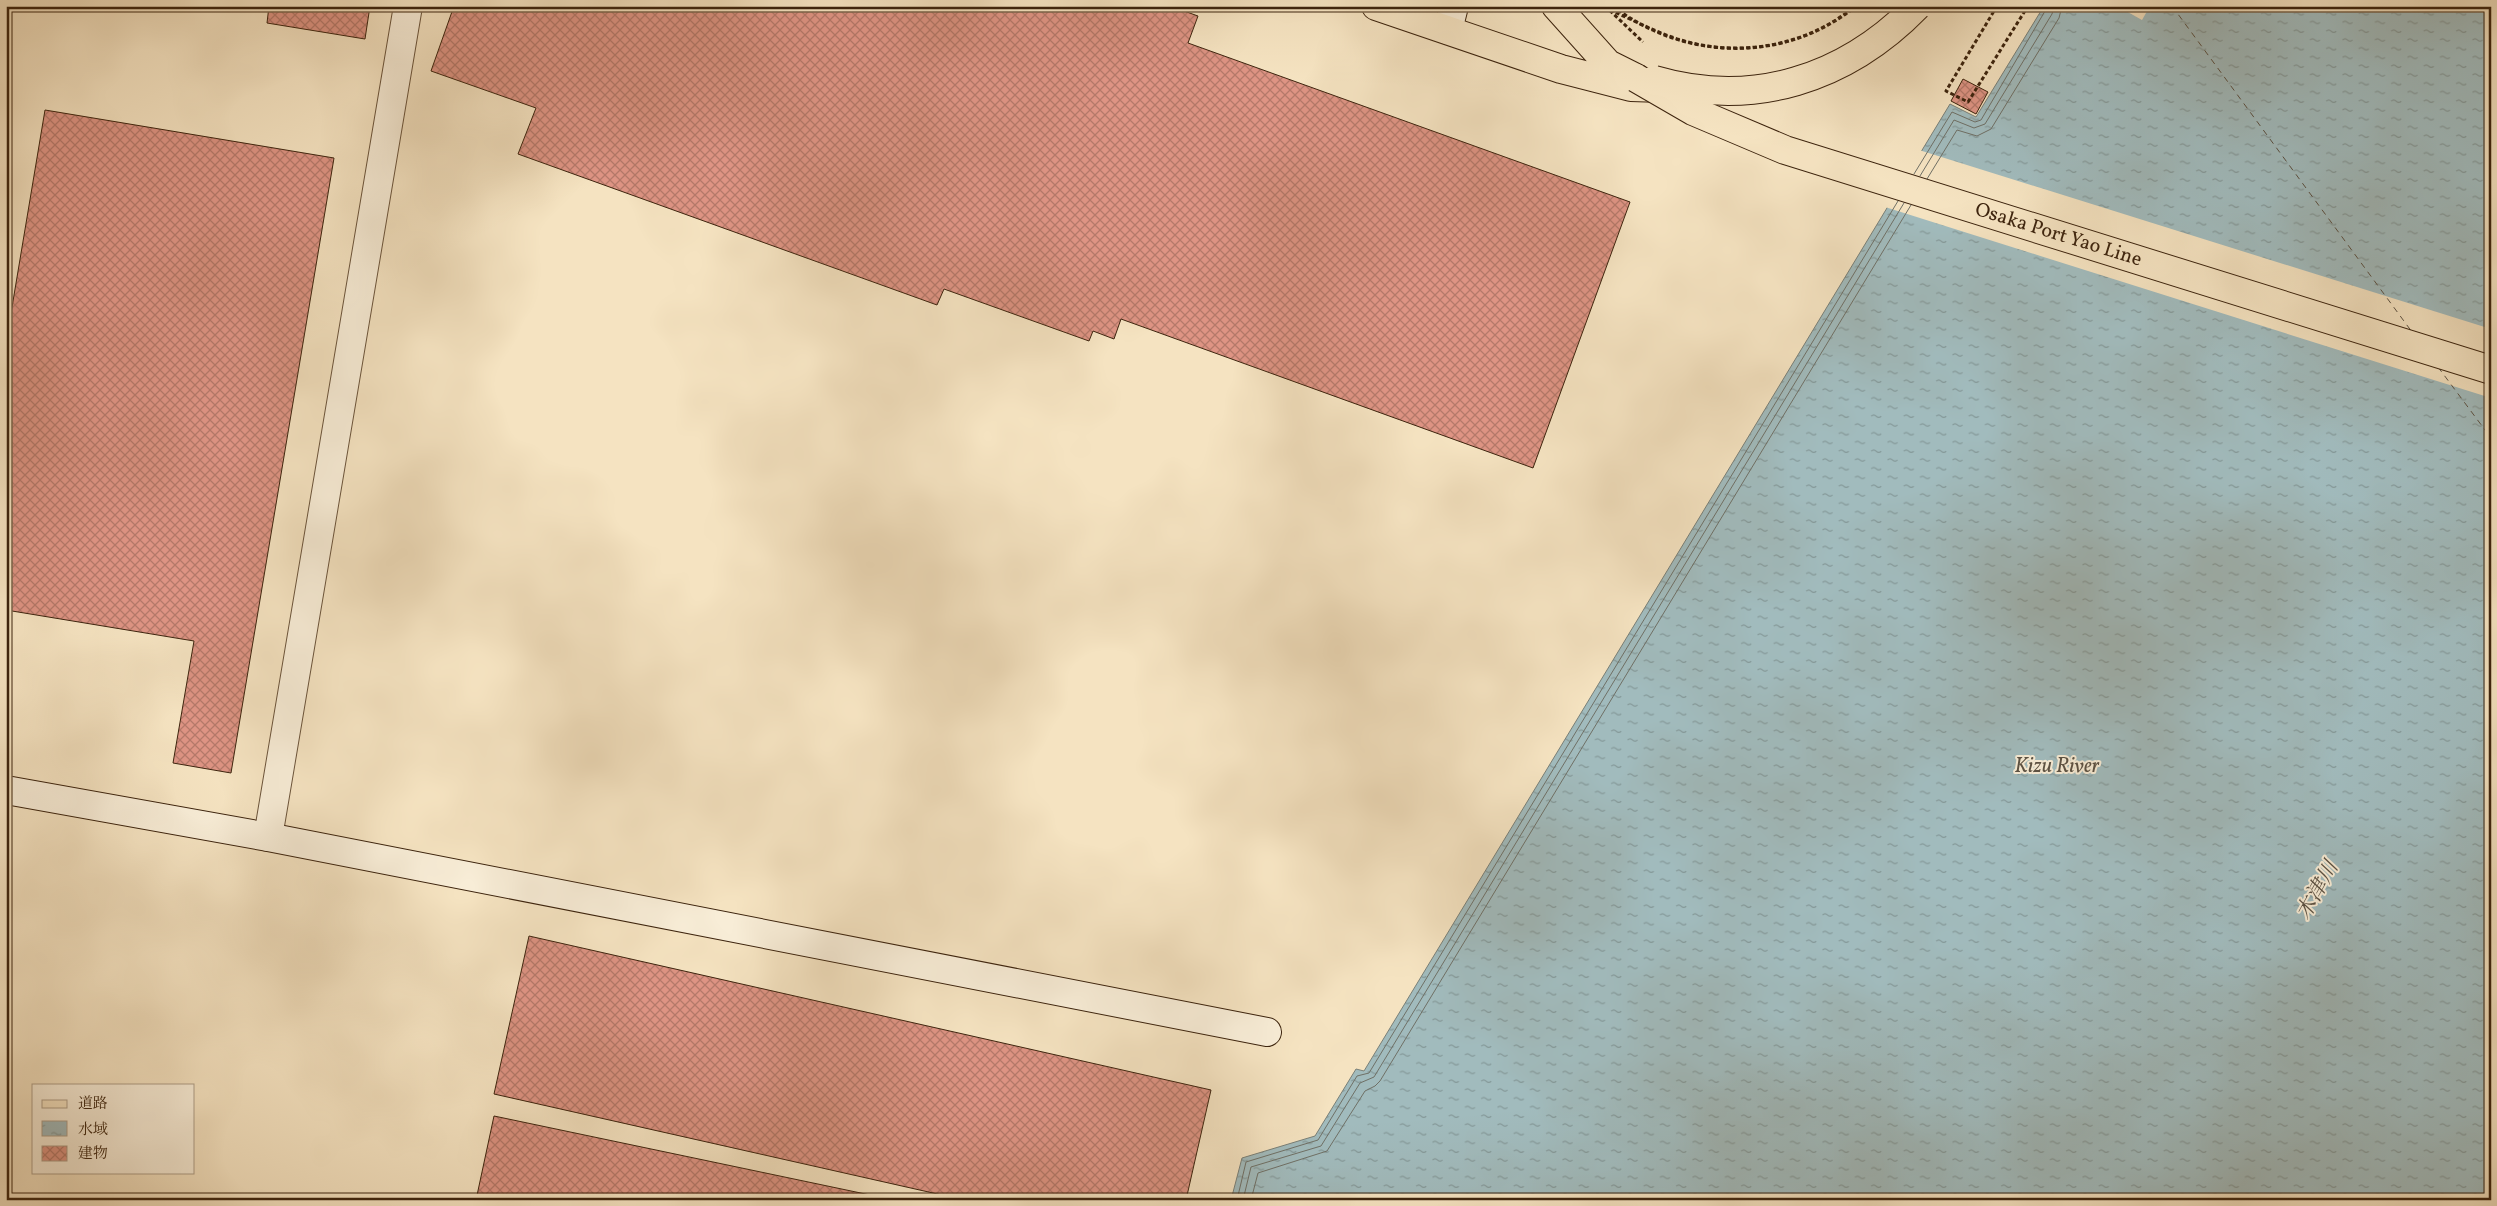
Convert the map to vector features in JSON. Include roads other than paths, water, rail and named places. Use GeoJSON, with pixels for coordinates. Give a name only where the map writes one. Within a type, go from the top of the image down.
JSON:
{"type":"FeatureCollection","features":[{"type":"Feature","properties":{"kind":"main road"},"geometry":{"type":"LineString","coordinates":[[1378,6],[1451,18],[1561,68],[1631,87],[1712,90],[1774,84],[1798,78],[1831,66],[1881,36],[1911,6]]}},
{"type":"Feature","properties":{"kind":"main road"},"geometry":{"type":"LineString","coordinates":[[1557,6],[1602,53],[1630,71],[1662,82],[1714,91],[1774,87],[1818,76],[1861,53],[1883,38],[1917,6]]}},
{"type":"Feature","properties":{"kind":"main road","name":"Osaka Port Yao Line"},"geometry":{"type":"LineString","coordinates":[[1557,6],[1608,64],[1693,111],[1785,150],[2491,370]]}},
{"type":"Feature","properties":{"kind":"street"},"geometry":{"type":"LineString","coordinates":[[268,837],[408,6]]}},
{"type":"Feature","properties":{"kind":"street"},"geometry":{"type":"LineString","coordinates":[[6,790],[268,837],[1267,1032]]}},
{"type":"Feature","properties":{"kind":"water","name":"Kizu River"},"geometry":{"type":"Polygon","coordinates":[[[2044,6],[2491,6],[2491,1200],[1231,1200],[1242,1158],[1315,1136],[1356,1069],[1364,1071],[1950,104],[1976,117],[2044,6]]]}},
{"type":"Feature","properties":{"kind":"water label","name":"木津川"},"geometry":{"type":"Point","coordinates":[2318,891]}}]}
